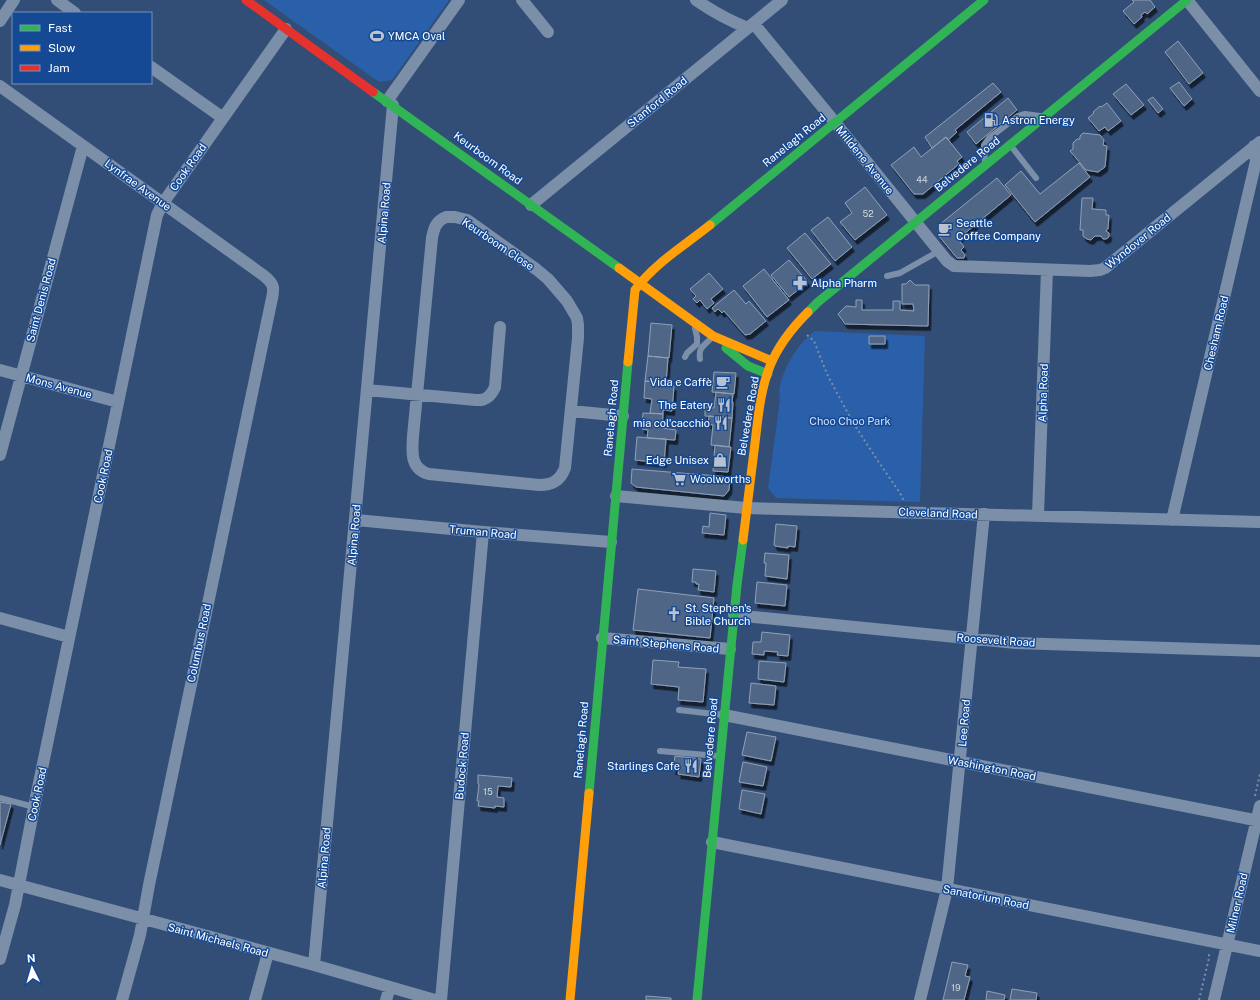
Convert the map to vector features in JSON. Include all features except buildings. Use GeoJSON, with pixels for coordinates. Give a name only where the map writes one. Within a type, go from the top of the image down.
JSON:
{"type":"FeatureCollection","features":[{"type":"Feature","properties":{"kind":"main road","name":"Keurboom Road"},"geometry":{"type":"LineString","coordinates":[[246,0],[714,336],[748,366],[768,374]]}},
{"type":"Feature","properties":{"kind":"main road","name":"Ranelagh Road"},"geometry":{"type":"LineString","coordinates":[[570,1000],[635,290],[640,283],[658,266],[984,0]]}},
{"type":"Feature","properties":{"kind":"main road","name":"Belvedere Road"},"geometry":{"type":"LineString","coordinates":[[697,1000],[730,649],[746,508],[759,409],[772,362],[785,340],[810,309],[1187,0]]}},
{"type":"Feature","properties":{"kind":"main road","name":"Keurboom Road"},"geometry":{"type":"LineString","coordinates":[[714,336],[772,362]]}},
{"type":"Feature","properties":{"kind":"street"},"geometry":{"type":"LineString","coordinates":[[0,21],[14,0]]}},
{"type":"Feature","properties":{"kind":"street"},"geometry":{"type":"LineString","coordinates":[[57,0],[74,12]]}},
{"type":"Feature","properties":{"kind":"street"},"geometry":{"type":"LineString","coordinates":[[390,103],[459,0]]}},
{"type":"Feature","properties":{"kind":"street"},"geometry":{"type":"LineString","coordinates":[[522,0],[548,32]]}},
{"type":"Feature","properties":{"kind":"street","name":"Milldene Avenue"},"geometry":{"type":"LineString","coordinates":[[696,0],[737,24],[751,26],[835,122],[916,222]]}},
{"type":"Feature","properties":{"kind":"street","name":"Stanford Road"},"geometry":{"type":"LineString","coordinates":[[531,205],[782,0]]}},
{"type":"Feature","properties":{"kind":"street"},"geometry":{"type":"LineString","coordinates":[[1187,0],[1260,91]]}},
{"type":"Feature","properties":{"kind":"street","name":"Cook Road"},"geometry":{"type":"LineString","coordinates":[[0,959],[15,904],[157,215],[163,203],[286,29]]}},
{"type":"Feature","properties":{"kind":"street"},"geometry":{"type":"LineString","coordinates":[[152,68],[223,118]]}},
{"type":"Feature","properties":{"kind":"street","name":"Lynfrae Avenue"},"geometry":{"type":"LineString","coordinates":[[0,86],[263,275],[271,281],[273,286]]}},
{"type":"Feature","properties":{"kind":"street","name":"Alpina Road"},"geometry":{"type":"LineString","coordinates":[[314,965],[356,520],[390,103]]}},
{"type":"Feature","properties":{"kind":"street","name":"Wyndover Road"},"geometry":{"type":"LineString","coordinates":[[916,222],[950,265],[959,267],[1047,270],[1100,270],[1105,268],[1257,144]]}},
{"type":"Feature","properties":{"kind":"street","name":"Chesham Road"},"geometry":{"type":"LineString","coordinates":[[1172,520],[1256,162],[1257,144]]}},
{"type":"Feature","properties":{"kind":"street","name":"Saint Denis Road"},"geometry":{"type":"LineString","coordinates":[[0,455],[83,146]]}},
{"type":"Feature","properties":{"kind":"street","name":"Keurboom Close"},"geometry":{"type":"LineString","coordinates":[[446,217],[455,217],[466,220],[548,278],[567,301],[577,318],[578,325],[571,408],[565,468],[562,476],[557,481],[546,485],[539,485],[429,474],[423,473],[419,470],[412,454],[413,436],[432,238],[436,223],[441,219],[446,217]]}},
{"type":"Feature","properties":{"kind":"street","name":"Alpha Road"},"geometry":{"type":"LineString","coordinates":[[1038,515],[1047,270]]}},
{"type":"Feature","properties":{"kind":"street","name":"Columbus Road"},"geometry":{"type":"LineString","coordinates":[[122,1000],[140,935],[142,919],[271,303],[273,286]]}},
{"type":"Feature","properties":{"kind":"street"},"geometry":{"type":"LineString","coordinates":[[367,390],[480,400],[488,398],[493,393],[495,387],[500,327]]}},
{"type":"Feature","properties":{"kind":"street","name":"Mons Avenue"},"geometry":{"type":"LineString","coordinates":[[0,370],[118,402]]}},
{"type":"Feature","properties":{"kind":"street"},"geometry":{"type":"LineString","coordinates":[[571,408],[623,413]]}},
{"type":"Feature","properties":{"kind":"street","name":"Cleveland Road"},"geometry":{"type":"LineString","coordinates":[[616,496],[746,508],[1260,522]]}},
{"type":"Feature","properties":{"kind":"street","name":"Lee Road"},"geometry":{"type":"LineString","coordinates":[[920,1000],[947,889],[984,514]]}},
{"type":"Feature","properties":{"kind":"street","name":"Truman Road"},"geometry":{"type":"LineString","coordinates":[[356,520],[611,542]]}},
{"type":"Feature","properties":{"kind":"street","name":"Budock Road"},"geometry":{"type":"LineString","coordinates":[[441,1000],[483,532]]}},
{"type":"Feature","properties":{"kind":"street","name":"Roosevelt Road"},"geometry":{"type":"LineString","coordinates":[[734,615],[1016,643],[1260,651]]}},
{"type":"Feature","properties":{"kind":"street"},"geometry":{"type":"LineString","coordinates":[[0,618],[69,637]]}},
{"type":"Feature","properties":{"kind":"street","name":"Saint Stephens Road"},"geometry":{"type":"LineString","coordinates":[[602,638],[730,649]]}},
{"type":"Feature","properties":{"kind":"street","name":"Washington Road"},"geometry":{"type":"LineString","coordinates":[[724,715],[1258,820]]}},
{"type":"Feature","properties":{"kind":"street","name":"Milner Road"},"geometry":{"type":"LineString","coordinates":[[1214,1000],[1258,820],[1260,806]]}},
{"type":"Feature","properties":{"kind":"street","name":"Sanatorium Road"},"geometry":{"type":"LineString","coordinates":[[712,842],[1260,951]]}},
{"type":"Feature","properties":{"kind":"street","name":"Saint Michaels Road"},"geometry":{"type":"LineString","coordinates":[[0,880],[268,954],[314,965],[435,1000]]}},
{"type":"Feature","properties":{"kind":"street"},"geometry":{"type":"LineString","coordinates":[[255,1000],[268,954]]}},
{"type":"Feature","properties":{"kind":"street"},"geometry":{"type":"LineString","coordinates":[[386,1000],[390,987]]}},
{"type":"Feature","properties":{"kind":"lane"},"geometry":{"type":"LineString","coordinates":[[985,165],[984,145],[989,138],[1018,116],[1025,114],[1045,117]]}},
{"type":"Feature","properties":{"kind":"lane"},"geometry":{"type":"LineString","coordinates":[[1010,145],[1036,178]]}},
{"type":"Feature","properties":{"kind":"lane"},"geometry":{"type":"LineString","coordinates":[[887,276],[900,273],[939,251]]}},
{"type":"Feature","properties":{"kind":"lane"},"geometry":{"type":"LineString","coordinates":[[685,357],[687,353],[697,344],[697,332],[689,318]]}},
{"type":"Feature","properties":{"kind":"lane"},"geometry":{"type":"LineString","coordinates":[[700,359],[699,353],[701,348],[714,336]]}},
{"type":"Feature","properties":{"kind":"lane"},"geometry":{"type":"LineString","coordinates":[[679,710],[724,715]]}},
{"type":"Feature","properties":{"kind":"lane"},"geometry":{"type":"LineString","coordinates":[[660,751],[720,756]]}},
{"type":"Feature","properties":{"kind":"lane"},"geometry":{"type":"LineString","coordinates":[[0,798],[34,807]]}},
{"type":"Feature","properties":{"kind":"path"},"geometry":{"type":"LineString","coordinates":[[805,334],[814,341],[827,374],[839,398],[862,437],[900,493],[905,504]]}},
{"type":"Feature","properties":{"kind":"green space","name":"YMCA Oval"},"geometry":{"type":"Polygon","coordinates":[[[264,0],[449,0],[392,80],[379,82],[264,0]]]}},
{"type":"Feature","properties":{"kind":"green space","name":"Choo Choo Park"},"geometry":{"type":"Polygon","coordinates":[[[814,331],[925,336],[920,502],[776,498],[768,488],[782,378],[789,362],[798,348],[814,331]]]}},
{"type":"Feature","properties":{"kind":"traffic: fast"},"geometry":{"type":"LineString","coordinates":[[710,225],[984,0]]}},
{"type":"Feature","properties":{"kind":"traffic: fast"},"geometry":{"type":"LineString","coordinates":[[808,312],[818,302],[1187,0]]}},
{"type":"Feature","properties":{"kind":"traffic: fast"},"geometry":{"type":"LineString","coordinates":[[373,92],[619,268]]}},
{"type":"Feature","properties":{"kind":"traffic: fast"},"geometry":{"type":"LineString","coordinates":[[726,348],[748,366],[768,374]]}},
{"type":"Feature","properties":{"kind":"traffic: fast"},"geometry":{"type":"LineString","coordinates":[[589,793],[628,362]]}},
{"type":"Feature","properties":{"kind":"traffic: fast"},"geometry":{"type":"LineString","coordinates":[[697,1000],[737,585],[743,540]]}},
{"type":"Feature","properties":{"kind":"traffic: slow"},"geometry":{"type":"LineString","coordinates":[[628,362],[635,290],[661,263],[710,225]]}},
{"type":"Feature","properties":{"kind":"traffic: slow"},"geometry":{"type":"LineString","coordinates":[[619,268],[713,336],[772,361]]}},
{"type":"Feature","properties":{"kind":"traffic: slow"},"geometry":{"type":"LineString","coordinates":[[743,540],[758,414],[764,385],[777,351],[791,330],[808,312]]}},
{"type":"Feature","properties":{"kind":"traffic: slow"},"geometry":{"type":"LineString","coordinates":[[570,1000],[589,793]]}},
{"type":"Feature","properties":{"kind":"traffic: jam"},"geometry":{"type":"LineString","coordinates":[[246,0],[373,92]]}},
{"type":"Feature","properties":{"kind":"place","name":"YMCA Oval"},"geometry":{"type":"Point","coordinates":[377,36]}},
{"type":"Feature","properties":{"kind":"place","name":"Astron Energy"},"geometry":{"type":"Point","coordinates":[991,120]}},
{"type":"Feature","properties":{"kind":"place","name":"Seattle Coffee Company"},"geometry":{"type":"Point","coordinates":[945,229]}},
{"type":"Feature","properties":{"kind":"place","name":"Alpha Pharm"},"geometry":{"type":"Point","coordinates":[800,283]}},
{"type":"Feature","properties":{"kind":"place","name":"Vida e Caffè"},"geometry":{"type":"Point","coordinates":[723,382]}},
{"type":"Feature","properties":{"kind":"place","name":"The Eatery"},"geometry":{"type":"Point","coordinates":[724,405]}},
{"type":"Feature","properties":{"kind":"place","name":"mia col'cacchio"},"geometry":{"type":"Point","coordinates":[721,423]}},
{"type":"Feature","properties":{"kind":"place","name":"Edge Unisex"},"geometry":{"type":"Point","coordinates":[720,460]}},
{"type":"Feature","properties":{"kind":"place","name":"Woolworths"},"geometry":{"type":"Point","coordinates":[679,479]}},
{"type":"Feature","properties":{"kind":"place","name":"St. Stephen's Bible Church"},"geometry":{"type":"Point","coordinates":[674,614]}},
{"type":"Feature","properties":{"kind":"place","name":"Starlings Cafe"},"geometry":{"type":"Point","coordinates":[691,766]}}]}
